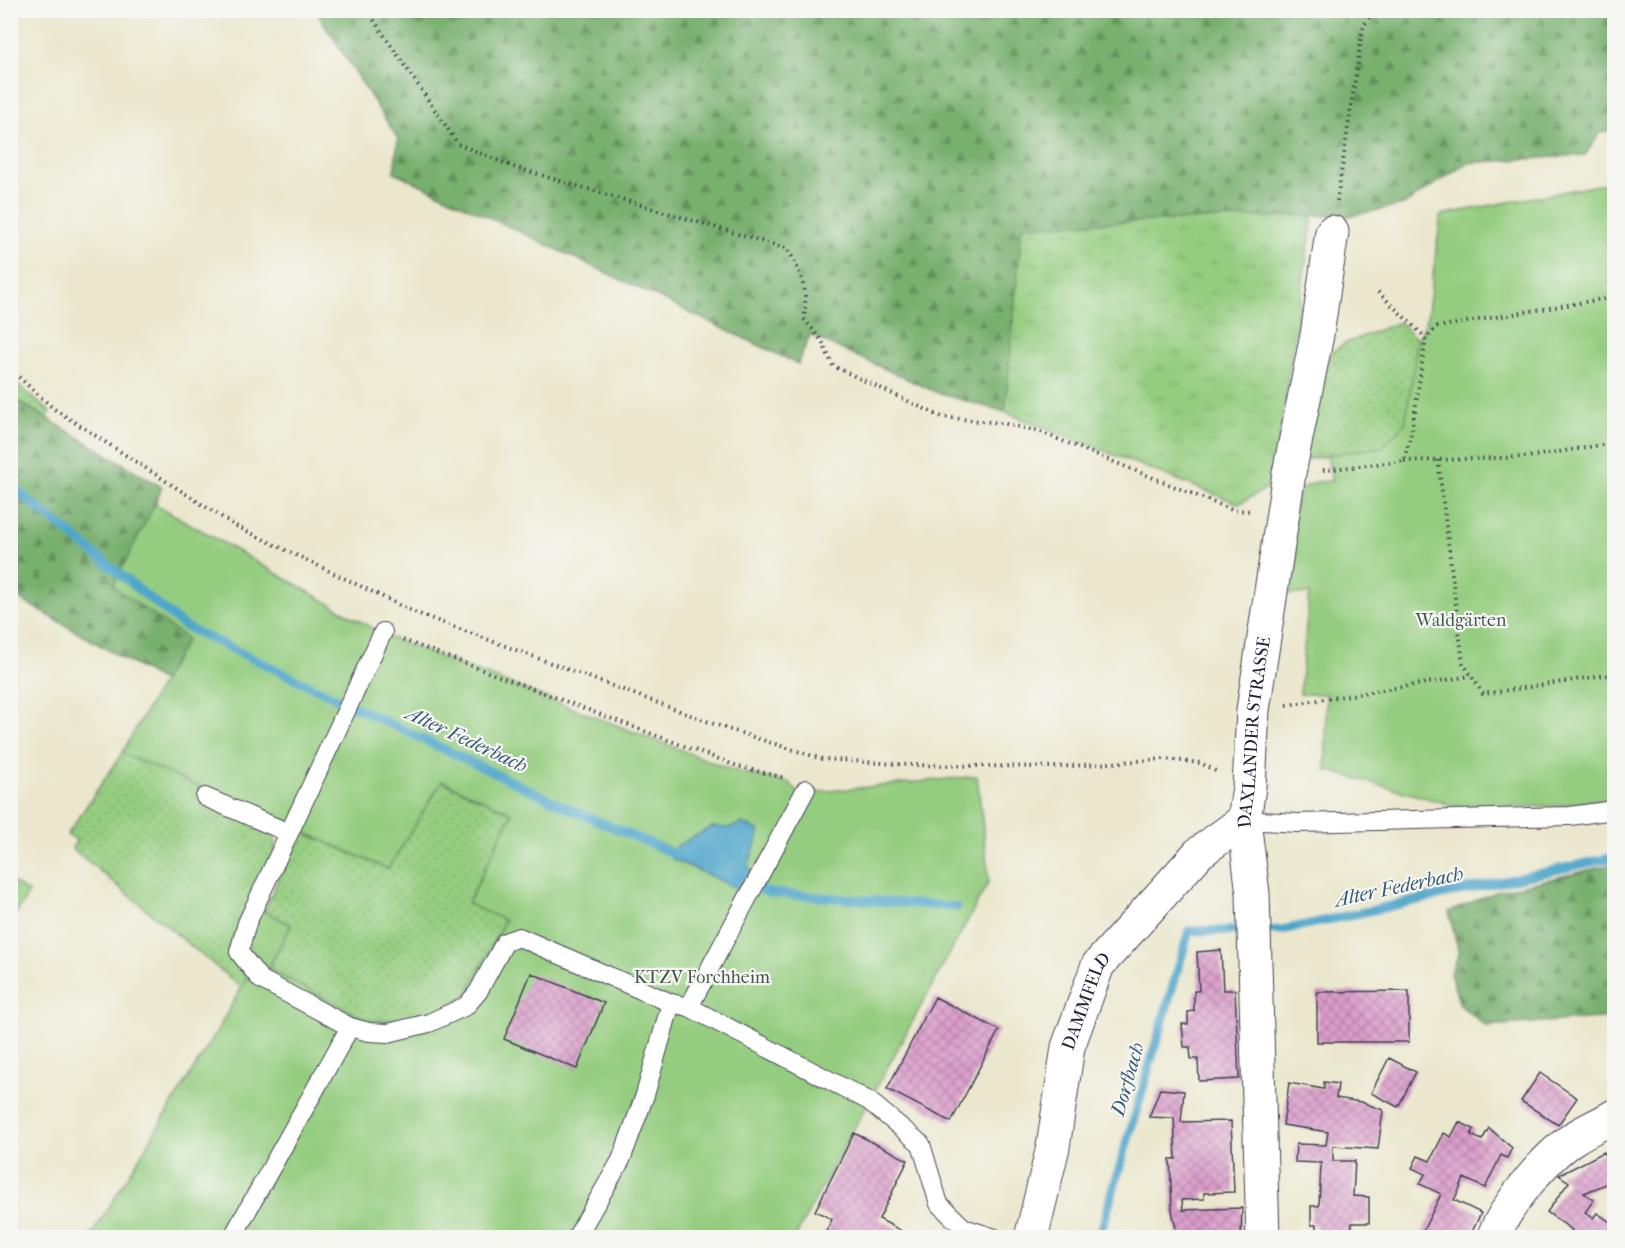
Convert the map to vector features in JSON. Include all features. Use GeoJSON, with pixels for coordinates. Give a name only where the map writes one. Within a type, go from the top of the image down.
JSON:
{"type":"FeatureCollection","features":[{"type":"Feature","properties":{"kind":"street","name":"DAXLANDER STRASSE"},"geometry":{"type":"LineString","coordinates":[[1263,1238],[1253,894],[1244,820],[1249,787],[1253,710],[1289,473],[1317,335],[1332,232]]}},
{"type":"Feature","properties":{"kind":"street","name":"DAMMFELD"},"geometry":{"type":"LineString","coordinates":[[1031,1238],[1053,1147],[1068,1047],[1098,965],[1199,853],[1244,820]]}},
{"type":"Feature","properties":{"kind":"street"},"geometry":{"type":"LineString","coordinates":[[1493,1238],[1497,1227],[1531,1177],[1572,1139],[1614,1116]]}},
{"type":"Feature","properties":{"kind":"lane"},"geometry":{"type":"LineString","coordinates":[[383,632],[247,923],[239,951],[260,979],[350,1027],[369,1032],[388,1033],[453,1014],[466,1006],[478,992],[505,942],[519,937],[680,1005],[869,1101],[921,1144],[939,1204],[973,1234],[995,1238]]}},
{"type":"Feature","properties":{"kind":"lane"},"geometry":{"type":"LineString","coordinates":[[576,1238],[621,1161],[680,1005],[744,907],[806,789]]}},
{"type":"Feature","properties":{"kind":"lane"},"geometry":{"type":"LineString","coordinates":[[205,797],[289,833]]}},
{"type":"Feature","properties":{"kind":"lane"},"geometry":{"type":"LineString","coordinates":[[1244,820],[1298,823],[1570,816],[1614,810]]}},
{"type":"Feature","properties":{"kind":"lane"},"geometry":{"type":"LineString","coordinates":[[232,1238],[350,1027]]}},
{"type":"Feature","properties":{"kind":"path"},"geometry":{"type":"LineString","coordinates":[[367,10],[458,144],[514,166],[788,249],[801,274],[807,297],[804,319],[822,341],[833,366],[942,417],[1001,423],[1038,431],[1232,510],[1283,514]]}},
{"type":"Feature","properties":{"kind":"path"},"geometry":{"type":"LineString","coordinates":[[1332,232],[1363,27],[1374,10]]}},
{"type":"Feature","properties":{"kind":"path"},"geometry":{"type":"LineString","coordinates":[[1378,292],[1426,338]]}},
{"type":"Feature","properties":{"kind":"path"},"geometry":{"type":"LineString","coordinates":[[1404,460],[1412,430],[1426,338],[1437,327],[1614,297]]}},
{"type":"Feature","properties":{"kind":"path"},"geometry":{"type":"LineString","coordinates":[[10,369],[54,409],[234,525],[414,612],[726,728],[822,759],[910,765],[1058,766],[1164,759],[1201,763],[1249,787]]}},
{"type":"Feature","properties":{"kind":"path"},"geometry":{"type":"LineString","coordinates":[[1289,473],[1404,460],[1527,457],[1614,443]]}},
{"type":"Feature","properties":{"kind":"path"},"geometry":{"type":"LineString","coordinates":[[1438,460],[1463,663],[1483,694],[1614,674]]}},
{"type":"Feature","properties":{"kind":"path"},"geometry":{"type":"LineString","coordinates":[[383,632],[737,766],[790,780],[806,789]]}},
{"type":"Feature","properties":{"kind":"path"},"geometry":{"type":"LineString","coordinates":[[1253,710],[1472,676]]}},
{"type":"Feature","properties":{"kind":"green space"},"geometry":{"type":"Polygon","coordinates":[[[316,11],[1614,11],[1614,130],[1600,133],[1585,155],[1467,163],[1403,205],[1343,217],[1313,215],[1022,226],[1005,412],[938,393],[810,335],[798,364],[394,172],[398,139],[316,11]]]}},
{"type":"Feature","properties":{"kind":"green space","name":"Waldgärten"},"geometry":{"type":"Polygon","coordinates":[[[1614,182],[1614,798],[1557,806],[1462,808],[1326,770],[1326,694],[1300,694],[1309,594],[1281,594],[1298,490],[1316,482],[1332,481],[1327,455],[1382,447],[1405,423],[1418,340],[1427,319],[1441,215],[1614,182]]]}},
{"type":"Feature","properties":{"kind":"green space"},"geometry":{"type":"Polygon","coordinates":[[[1313,215],[1272,485],[1239,504],[1005,412],[1022,226],[1313,215]]]}},
{"type":"Feature","properties":{"kind":"green space"},"geometry":{"type":"Polygon","coordinates":[[[1399,322],[1418,340],[1406,423],[1382,448],[1302,460],[1330,353],[1346,343],[1399,322]]]}},
{"type":"Feature","properties":{"kind":"green space"},"geometry":{"type":"Polygon","coordinates":[[[11,379],[50,412],[46,418],[11,397],[11,379]]]}},
{"type":"Feature","properties":{"kind":"green space"},"geometry":{"type":"Polygon","coordinates":[[[11,397],[162,487],[155,504],[187,639],[164,682],[11,594],[11,397]]]}},
{"type":"Feature","properties":{"kind":"green space","name":"KTZV Forchheim"},"geometry":{"type":"Polygon","coordinates":[[[155,504],[386,636],[735,771],[790,783],[799,794],[977,776],[989,881],[795,1237],[90,1238],[247,978],[227,950],[249,903],[291,925],[268,969],[368,1021],[402,1020],[444,1008],[466,995],[505,920],[468,904],[512,813],[442,781],[388,869],[122,753],[187,639],[113,586],[155,504]]]}},
{"type":"Feature","properties":{"kind":"green space"},"geometry":{"type":"Polygon","coordinates":[[[122,753],[204,788],[272,832],[276,846],[247,978],[242,988],[72,848],[77,840],[67,835],[122,753]]]}},
{"type":"Feature","properties":{"kind":"green space"},"geometry":{"type":"Polygon","coordinates":[[[441,781],[512,813],[468,903],[505,920],[466,995],[444,1008],[402,1020],[368,1021],[268,969],[291,925],[264,911],[300,831],[388,869],[441,781]]]}},
{"type":"Feature","properties":{"kind":"green space"},"geometry":{"type":"Polygon","coordinates":[[[1614,864],[1614,1017],[1486,1026],[1460,1005],[1450,973],[1459,953],[1449,912],[1496,892],[1614,864]]]}},
{"type":"Feature","properties":{"kind":"green space"},"geometry":{"type":"Polygon","coordinates":[[[11,881],[29,893],[11,921],[11,881]]]}},
{"type":"Feature","properties":{"kind":"water"},"geometry":{"type":"Polygon","coordinates":[[[742,823],[760,831],[748,867],[755,875],[745,892],[671,858],[676,846],[712,827],[729,828],[742,823]]]}},
{"type":"Feature","properties":{"kind":"building"},"geometry":{"type":"Polygon","coordinates":[[[1221,950],[1223,990],[1235,990],[1239,1079],[1199,1081],[1198,1059],[1191,1059],[1190,1047],[1184,1047],[1182,1024],[1188,1024],[1188,1012],[1194,1011],[1194,991],[1199,991],[1197,952],[1221,950]]]}},
{"type":"Feature","properties":{"kind":"building"},"geometry":{"type":"Polygon","coordinates":[[[531,973],[604,1003],[577,1069],[504,1039],[531,973]]]}},
{"type":"Feature","properties":{"kind":"building"},"geometry":{"type":"Polygon","coordinates":[[[1409,991],[1409,1042],[1317,1042],[1317,992],[1409,991]]]}},
{"type":"Feature","properties":{"kind":"building"},"geometry":{"type":"Polygon","coordinates":[[[935,997],[999,1030],[951,1122],[887,1089],[935,997]]]}},
{"type":"Feature","properties":{"kind":"building"},"geometry":{"type":"Polygon","coordinates":[[[1389,1058],[1416,1072],[1398,1107],[1371,1093],[1389,1058]]]}},
{"type":"Feature","properties":{"kind":"building"},"geometry":{"type":"Polygon","coordinates":[[[1540,1073],[1577,1098],[1558,1125],[1521,1101],[1540,1073]]]}},
{"type":"Feature","properties":{"kind":"building"},"geometry":{"type":"Polygon","coordinates":[[[1324,1082],[1338,1084],[1336,1098],[1361,1102],[1383,1110],[1378,1149],[1333,1146],[1333,1161],[1355,1161],[1353,1196],[1369,1197],[1369,1223],[1352,1223],[1351,1238],[1316,1238],[1316,1225],[1311,1225],[1311,1206],[1319,1206],[1321,1163],[1295,1162],[1296,1144],[1326,1145],[1328,1132],[1283,1125],[1289,1083],[1324,1089],[1324,1082]]]}},
{"type":"Feature","properties":{"kind":"building"},"geometry":{"type":"Polygon","coordinates":[[[1160,1089],[1184,1091],[1181,1122],[1231,1121],[1234,1192],[1204,1193],[1204,1199],[1182,1200],[1183,1210],[1242,1208],[1241,1238],[1177,1234],[1172,1210],[1170,1159],[1176,1159],[1174,1118],[1149,1117],[1160,1089]]]}},
{"type":"Feature","properties":{"kind":"building"},"geometry":{"type":"Polygon","coordinates":[[[1459,1122],[1474,1129],[1471,1135],[1482,1140],[1489,1128],[1512,1148],[1507,1158],[1501,1155],[1485,1188],[1464,1178],[1454,1200],[1481,1213],[1469,1238],[1431,1238],[1422,1233],[1441,1194],[1420,1184],[1425,1174],[1412,1168],[1418,1156],[1430,1161],[1444,1133],[1451,1137],[1459,1122]]]}},
{"type":"Feature","properties":{"kind":"building"},"geometry":{"type":"Polygon","coordinates":[[[854,1133],[908,1160],[879,1219],[909,1235],[907,1238],[823,1238],[832,1219],[815,1211],[854,1133]]]}},
{"type":"Feature","properties":{"kind":"building"},"geometry":{"type":"Polygon","coordinates":[[[1604,1152],[1614,1181],[1584,1193],[1594,1200],[1585,1212],[1593,1218],[1597,1213],[1613,1224],[1609,1231],[1614,1238],[1566,1238],[1572,1230],[1547,1212],[1569,1182],[1559,1175],[1604,1152]]]}},
{"type":"Feature","properties":{"kind":"waterway","name":"Alter Federbach"},"geometry":{"type":"LineString","coordinates":[[10,485],[184,626],[568,808],[684,858]]}},
{"type":"Feature","properties":{"kind":"waterway","name":"Alter Federbach"},"geometry":{"type":"LineString","coordinates":[[1099,1238],[1189,931],[1282,930],[1614,857]]}},
{"type":"Feature","properties":{"kind":"waterway","name":"Alter Federbach"},"geometry":{"type":"LineString","coordinates":[[752,886],[769,893],[957,907]]}},
{"type":"Feature","properties":{"kind":"water label","name":"Dorfbach"},"geometry":{"type":"Point","coordinates":[1127,1079]}}]}
